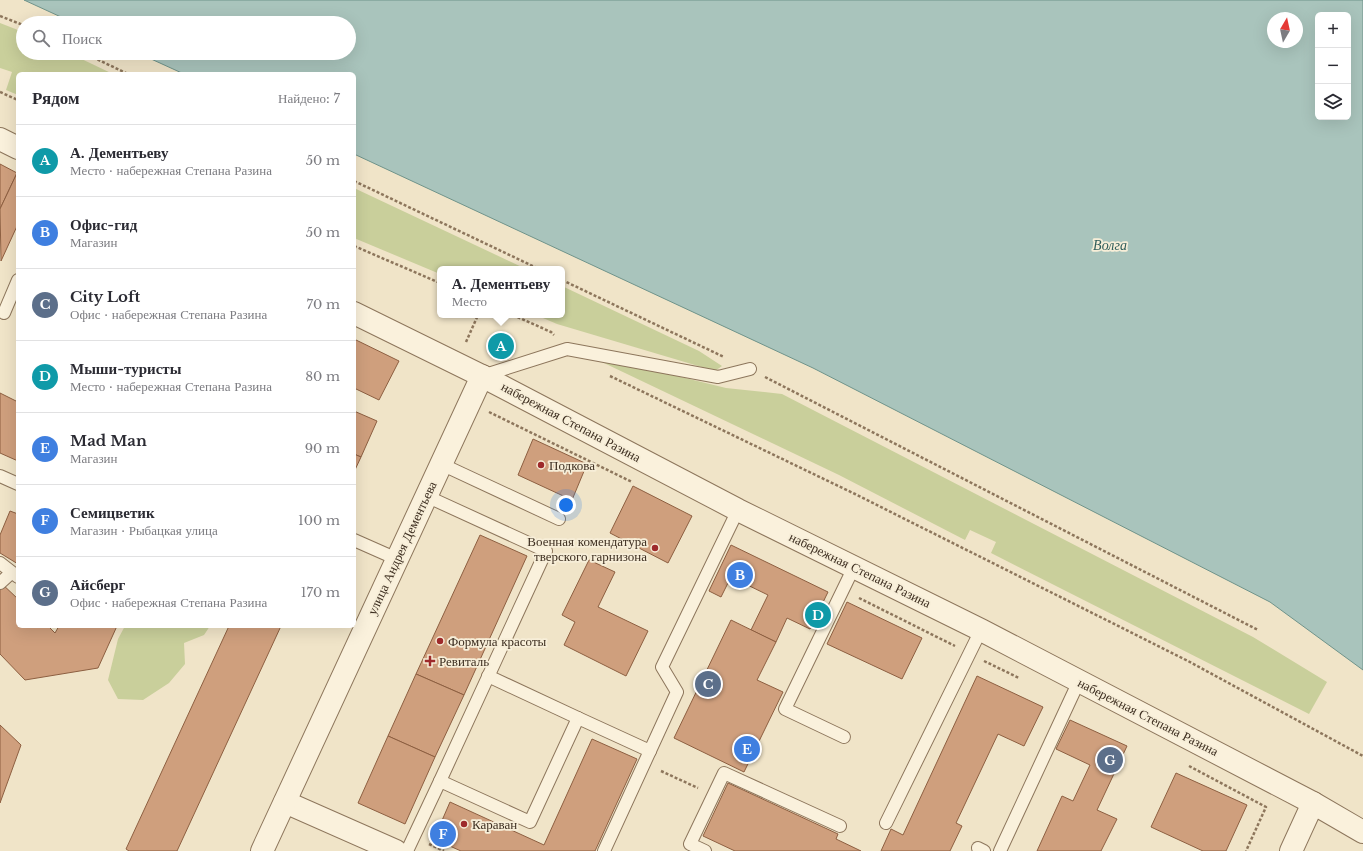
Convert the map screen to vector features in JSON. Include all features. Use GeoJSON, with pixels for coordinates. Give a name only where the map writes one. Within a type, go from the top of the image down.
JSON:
{"type":"FeatureCollection","features":[{"type":"Feature","properties":{"kind":"street"},"geometry":{"type":"LineString","coordinates":[[0,140],[16,147]]}},
{"type":"Feature","properties":{"kind":"street","name":"набережная Степана Разина"},"geometry":{"type":"LineString","coordinates":[[356,315],[482,376],[738,510],[981,630],[1313,802],[1363,832]]}},
{"type":"Feature","properties":{"kind":"street","name":"улица Андрея Дементьева"},"geometry":{"type":"LineString","coordinates":[[262,851],[482,376]]}},
{"type":"Feature","properties":{"kind":"street"},"geometry":{"type":"LineString","coordinates":[[285,802],[396,851]]}},
{"type":"Feature","properties":{"kind":"street"},"geometry":{"type":"LineString","coordinates":[[1291,851],[1313,802]]}},
{"type":"Feature","properties":{"kind":"lane"},"geometry":{"type":"LineString","coordinates":[[4,313],[16,285]]}},
{"type":"Feature","properties":{"kind":"lane"},"geometry":{"type":"LineString","coordinates":[[482,376],[567,349],[718,377],[750,369]]}},
{"type":"Feature","properties":{"kind":"lane"},"geometry":{"type":"LineString","coordinates":[[441,464],[560,518]]}},
{"type":"Feature","properties":{"kind":"lane"},"geometry":{"type":"LineString","coordinates":[[0,476],[16,483]]}},
{"type":"Feature","properties":{"kind":"lane"},"geometry":{"type":"LineString","coordinates":[[407,851],[546,551],[426,496]]}},
{"type":"Feature","properties":{"kind":"lane"},"geometry":{"type":"LineString","coordinates":[[604,851],[677,692],[662,667],[738,510]]}},
{"type":"Feature","properties":{"kind":"lane"},"geometry":{"type":"LineString","coordinates":[[356,541],[397,559]]}},
{"type":"Feature","properties":{"kind":"lane"},"geometry":{"type":"LineString","coordinates":[[0,563],[14,575],[0,582]]}},
{"type":"Feature","properties":{"kind":"lane"},"geometry":{"type":"LineString","coordinates":[[844,737],[785,709],[854,567]]}},
{"type":"Feature","properties":{"kind":"lane"},"geometry":{"type":"LineString","coordinates":[[886,823],[981,630]]}},
{"type":"Feature","properties":{"kind":"lane"},"geometry":{"type":"LineString","coordinates":[[488,676],[650,751]]}},
{"type":"Feature","properties":{"kind":"lane"},"geometry":{"type":"LineString","coordinates":[[1000,851],[1079,681]]}},
{"type":"Feature","properties":{"kind":"lane"},"geometry":{"type":"LineString","coordinates":[[440,781],[530,822],[578,718]]}},
{"type":"Feature","properties":{"kind":"lane"},"geometry":{"type":"LineString","coordinates":[[705,851],[690,844],[724,773],[840,826]]}},
{"type":"Feature","properties":{"kind":"path"},"geometry":{"type":"LineString","coordinates":[[0,16],[16,22]]}},
{"type":"Feature","properties":{"kind":"path"},"geometry":{"type":"LineString","coordinates":[[99,60],[124,72]]}},
{"type":"Feature","properties":{"kind":"path"},"geometry":{"type":"LineString","coordinates":[[0,92],[16,99]]}},
{"type":"Feature","properties":{"kind":"path"},"geometry":{"type":"LineString","coordinates":[[356,182],[533,266]]}},
{"type":"Feature","properties":{"kind":"path"},"geometry":{"type":"LineString","coordinates":[[356,247],[437,282]]}},
{"type":"Feature","properties":{"kind":"path"},"geometry":{"type":"LineString","coordinates":[[565,281],[750,369],[1258,630]]}},
{"type":"Feature","properties":{"kind":"path"},"geometry":{"type":"LineString","coordinates":[[456,364],[477,318]]}},
{"type":"Feature","properties":{"kind":"path"},"geometry":{"type":"LineString","coordinates":[[520,318],[551,332]]}},
{"type":"Feature","properties":{"kind":"path"},"geometry":{"type":"LineString","coordinates":[[608,376],[855,494],[1174,654],[1363,756]]}},
{"type":"Feature","properties":{"kind":"path"},"geometry":{"type":"LineString","coordinates":[[470,401],[635,484]]}},
{"type":"Feature","properties":{"kind":"path"},"geometry":{"type":"LineString","coordinates":[[843,590],[1026,682]]}},
{"type":"Feature","properties":{"kind":"path"},"geometry":{"type":"LineString","coordinates":[[1182,762],[1266,807],[1246,851]]}},
{"type":"Feature","properties":{"kind":"path"},"geometry":{"type":"LineString","coordinates":[[644,764],[713,796]]}},
{"type":"Feature","properties":{"kind":"green space"},"geometry":{"type":"Polygon","coordinates":[[[0,23],[16,29],[16,60],[84,60],[109,72],[16,72],[16,94],[6,90],[12,72],[0,68],[0,23]]]}},
{"type":"Feature","properties":{"kind":"green space"},"geometry":{"type":"Polygon","coordinates":[[[356,189],[520,266],[437,266],[437,273],[356,239],[356,189]]]}},
{"type":"Feature","properties":{"kind":"green space"},"geometry":{"type":"Polygon","coordinates":[[[565,287],[699,351],[722,366],[715,371],[557,324],[543,318],[565,318],[565,287]]]}},
{"type":"Feature","properties":{"kind":"green space"},"geometry":{"type":"Polygon","coordinates":[[[583,353],[726,388],[782,394],[1253,637],[1327,682],[1309,714],[991,553],[996,542],[970,530],[965,540],[839,475],[583,353]]]}},
{"type":"Feature","properties":{"kind":"green space"},"geometry":{"type":"Polygon","coordinates":[[[124,628],[209,628],[204,635],[184,643],[185,664],[169,683],[143,700],[118,699],[108,680],[118,639],[124,628]]]}},
{"type":"Feature","properties":{"kind":"water","name":"Волга"},"geometry":{"type":"Polygon","coordinates":[[[24,0],[1363,0],[1363,670],[1270,602],[813,368],[356,155],[356,72],[180,72],[153,60],[356,60],[356,16],[59,16],[24,0]]]}},
{"type":"Feature","properties":{"kind":"building"},"geometry":{"type":"Polygon","coordinates":[[[0,164],[16,172],[16,175],[0,209],[0,164]]]}},
{"type":"Feature","properties":{"kind":"building"},"geometry":{"type":"Polygon","coordinates":[[[16,175],[16,228],[1,261],[0,209],[16,175]]]}},
{"type":"Feature","properties":{"kind":"building"},"geometry":{"type":"Polygon","coordinates":[[[356,340],[399,361],[379,400],[356,389],[356,340]]]}},
{"type":"Feature","properties":{"kind":"building"},"geometry":{"type":"Polygon","coordinates":[[[0,393],[16,401],[16,460],[0,453],[0,393]]]}},
{"type":"Feature","properties":{"kind":"building"},"geometry":{"type":"Polygon","coordinates":[[[356,412],[377,421],[361,457],[356,455],[356,412]]]}},
{"type":"Feature","properties":{"kind":"building"},"geometry":{"type":"Polygon","coordinates":[[[533,439],[587,464],[572,500],[518,475],[533,439]]]}},
{"type":"Feature","properties":{"kind":"building"},"geometry":{"type":"Polygon","coordinates":[[[356,455],[361,457],[356,468],[356,455]]]}},
{"type":"Feature","properties":{"kind":"building"},"geometry":{"type":"Polygon","coordinates":[[[633,486],[692,516],[668,563],[610,533],[633,486]]]}},
{"type":"Feature","properties":{"kind":"building"},"geometry":{"type":"Polygon","coordinates":[[[10,511],[16,513],[16,563],[0,553],[0,535],[10,511]]]}},
{"type":"Feature","properties":{"kind":"building"},"geometry":{"type":"Polygon","coordinates":[[[480,535],[527,556],[464,695],[416,674],[480,535]]]}},
{"type":"Feature","properties":{"kind":"building"},"geometry":{"type":"Polygon","coordinates":[[[731,545],[828,592],[810,629],[787,618],[776,642],[751,630],[768,595],[731,577],[721,597],[709,591],[731,545]]]}},
{"type":"Feature","properties":{"kind":"building"},"geometry":{"type":"Polygon","coordinates":[[[589,560],[615,572],[598,607],[648,631],[626,676],[564,645],[575,622],[562,615],[589,560]]]}},
{"type":"Feature","properties":{"kind":"building"},"geometry":{"type":"Polygon","coordinates":[[[0,582],[16,597],[16,628],[50,628],[55,633],[58,628],[116,628],[98,668],[25,680],[0,654],[0,582]]]}},
{"type":"Feature","properties":{"kind":"building"},"geometry":{"type":"Polygon","coordinates":[[[847,602],[922,638],[902,679],[827,644],[847,602]]]}},
{"type":"Feature","properties":{"kind":"building"},"geometry":{"type":"Polygon","coordinates":[[[731,620],[776,642],[757,680],[783,692],[744,772],[674,738],[731,620]]]}},
{"type":"Feature","properties":{"kind":"building"},"geometry":{"type":"Polygon","coordinates":[[[228,628],[280,628],[177,851],[129,851],[126,849],[228,628]]]}},
{"type":"Feature","properties":{"kind":"building"},"geometry":{"type":"Polygon","coordinates":[[[416,674],[464,695],[435,757],[388,736],[416,674]]]}},
{"type":"Feature","properties":{"kind":"building"},"geometry":{"type":"Polygon","coordinates":[[[977,676],[1043,707],[1024,746],[998,734],[956,823],[962,826],[950,851],[881,851],[891,829],[903,835],[977,676]]]}},
{"type":"Feature","properties":{"kind":"building"},"geometry":{"type":"Polygon","coordinates":[[[1070,720],[1127,746],[1097,810],[1117,819],[1101,851],[1037,851],[1062,796],[1073,801],[1090,765],[1056,749],[1070,720]]]}},
{"type":"Feature","properties":{"kind":"building"},"geometry":{"type":"Polygon","coordinates":[[[0,725],[21,745],[0,803],[0,725]]]}},
{"type":"Feature","properties":{"kind":"building"},"geometry":{"type":"Polygon","coordinates":[[[388,736],[435,757],[405,824],[358,803],[388,736]]]}},
{"type":"Feature","properties":{"kind":"building"},"geometry":{"type":"Polygon","coordinates":[[[592,739],[637,759],[595,851],[461,851],[434,839],[450,802],[544,845],[592,739]]]}},
{"type":"Feature","properties":{"kind":"building"},"geometry":{"type":"Polygon","coordinates":[[[1176,773],[1247,805],[1226,851],[1203,851],[1151,827],[1176,773]]]}},
{"type":"Feature","properties":{"kind":"building"},"geometry":{"type":"Polygon","coordinates":[[[728,783],[838,834],[836,839],[861,851],[735,851],[703,836],[728,783]]]}},
{"type":"Feature","properties":{"kind":"place","name":"А. Дементьеву"},"geometry":{"type":"Point","coordinates":[501,346]}},
{"type":"Feature","properties":{"kind":"place","name":"Подкова"},"geometry":{"type":"Point","coordinates":[541,465]}},
{"type":"Feature","properties":{"kind":"place","name":"Военная комендатура тверского гарнизона"},"geometry":{"type":"Point","coordinates":[655,548]}},
{"type":"Feature","properties":{"kind":"place","name":"Офис-гид"},"geometry":{"type":"Point","coordinates":[740,575]}},
{"type":"Feature","properties":{"kind":"place","name":"Мыши-туристы"},"geometry":{"type":"Point","coordinates":[818,615]}},
{"type":"Feature","properties":{"kind":"place","name":"Формула красоты"},"geometry":{"type":"Point","coordinates":[440,641]}},
{"type":"Feature","properties":{"kind":"place","name":"Ревиталь"},"geometry":{"type":"Point","coordinates":[430,661]}},
{"type":"Feature","properties":{"kind":"place","name":"City Loft"},"geometry":{"type":"Point","coordinates":[708,684]}},
{"type":"Feature","properties":{"kind":"place","name":"Mad Man"},"geometry":{"type":"Point","coordinates":[747,749]}},
{"type":"Feature","properties":{"kind":"place","name":"Айсберг"},"geometry":{"type":"Point","coordinates":[1110,760]}},
{"type":"Feature","properties":{"kind":"place","name":"Караван"},"geometry":{"type":"Point","coordinates":[464,824]}},
{"type":"Feature","properties":{"kind":"place","name":"Семицветик"},"geometry":{"type":"Point","coordinates":[443,834]}}]}
